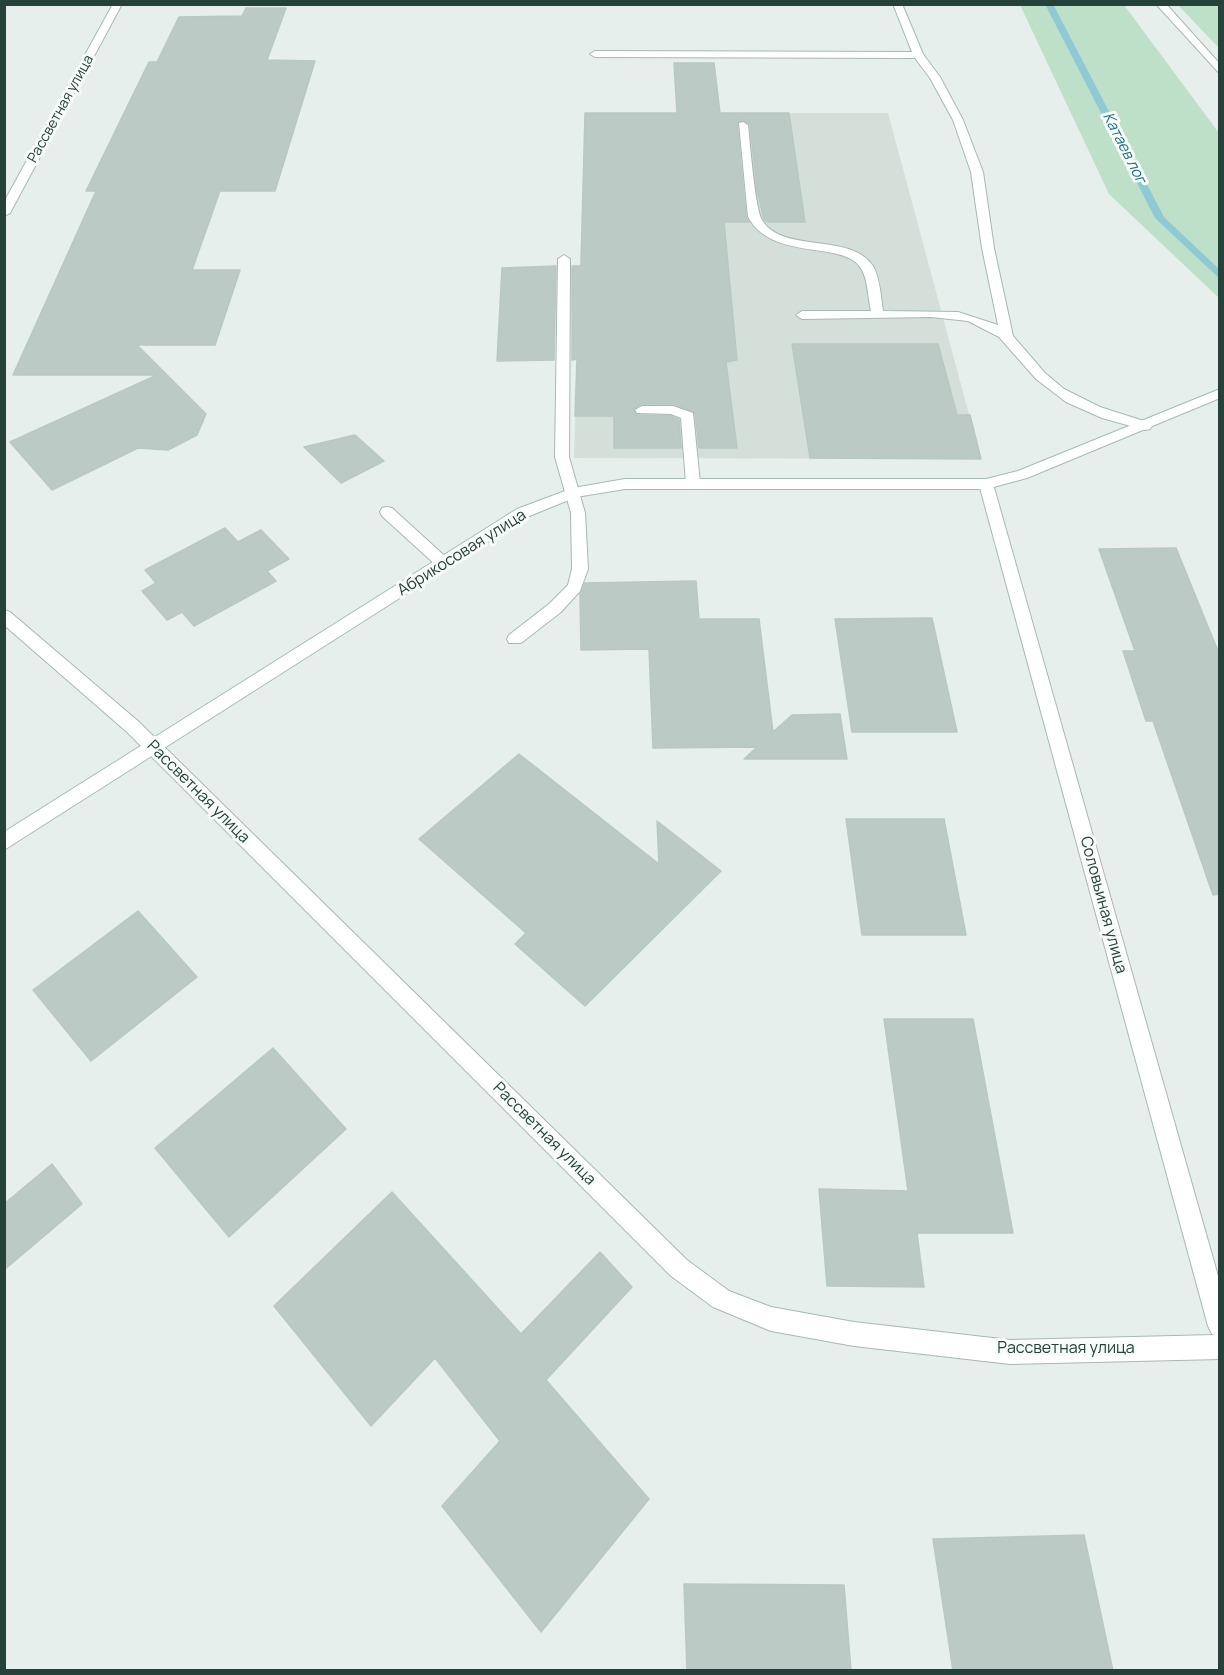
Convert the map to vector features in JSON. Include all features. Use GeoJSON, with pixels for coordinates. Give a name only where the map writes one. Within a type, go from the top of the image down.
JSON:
{"type":"FeatureCollection","features":[{"type":"Feature","properties":{"kind":"street","name":"Рассветная улица"},"geometry":{"type":"LineString","coordinates":[[4,213],[118,4]]}},
{"type":"Feature","properties":{"kind":"street"},"geometry":{"type":"LineString","coordinates":[[897,4],[918,55],[934,77],[958,120],[977,172],[988,248],[1007,336]]}},
{"type":"Feature","properties":{"kind":"street"},"geometry":{"type":"LineString","coordinates":[[1160,4],[1220,71]]}},
{"type":"Feature","properties":{"kind":"street"},"geometry":{"type":"LineString","coordinates":[[595,54],[918,55]]}},
{"type":"Feature","properties":{"kind":"street"},"geometry":{"type":"LineString","coordinates":[[743,125],[754,218],[759,227],[777,239],[848,254],[863,262],[868,268],[878,315]]}},
{"type":"Feature","properties":{"kind":"street"},"geometry":{"type":"LineString","coordinates":[[514,639],[555,608],[575,586],[580,569],[578,513],[562,457],[564,259]]}},
{"type":"Feature","properties":{"kind":"street"},"geometry":{"type":"LineString","coordinates":[[802,315],[961,315],[984,322],[1007,336],[1046,382],[1060,393],[1095,412],[1145,426]]}},
{"type":"Feature","properties":{"kind":"street","name":"Абрикосовая улица"},"geometry":{"type":"LineString","coordinates":[[4,842],[522,513],[573,493],[625,484],[986,484],[1022,475],[1220,393]]}},
{"type":"Feature","properties":{"kind":"street"},"geometry":{"type":"LineString","coordinates":[[642,410],[673,410],[688,416],[693,483]]}},
{"type":"Feature","properties":{"kind":"street","name":"Соловьиная улица"},"geometry":{"type":"LineString","coordinates":[[986,484],[1220,1326]]}},
{"type":"Feature","properties":{"kind":"street"},"geometry":{"type":"LineString","coordinates":[[387,512],[443,563]]}},
{"type":"Feature","properties":{"kind":"street","name":"Рассветная улица"},"geometry":{"type":"LineString","coordinates":[[4,616],[153,746],[679,1268],[721,1299],[771,1319],[854,1335],[1010,1352],[1220,1347]]}},
{"type":"Feature","properties":{"kind":"shaded area"},"geometry":{"type":"Polygon","coordinates":[[[585,113],[888,113],[981,459],[574,458],[585,113]]]}},
{"type":"Feature","properties":{"kind":"green space"},"geometry":{"type":"Polygon","coordinates":[[[1020,5],[1124,5],[1219,133],[1219,298],[1109,194],[1020,5]]]}},
{"type":"Feature","properties":{"kind":"green space"},"geometry":{"type":"Polygon","coordinates":[[[1178,5],[1219,5],[1219,48],[1178,5]]]}},
{"type":"Feature","properties":{"kind":"building"},"geometry":{"type":"Polygon","coordinates":[[[246,8],[286,8],[267,60],[315,61],[275,191],[220,191],[192,270],[240,270],[215,345],[137,345],[206,414],[197,435],[168,450],[138,448],[52,490],[10,442],[157,375],[13,375],[96,191],[86,191],[149,62],[157,62],[179,17],[242,16],[246,8]]]}},
{"type":"Feature","properties":{"kind":"building"},"geometry":{"type":"Polygon","coordinates":[[[674,63],[714,63],[720,113],[789,113],[805,222],[767,222],[764,219],[757,190],[750,125],[742,120],[737,123],[746,217],[749,222],[724,222],[737,360],[726,362],[737,448],[699,448],[695,413],[674,404],[642,404],[633,409],[637,415],[671,416],[679,420],[681,448],[614,448],[614,416],[575,416],[577,359],[572,360],[572,266],[581,266],[585,113],[677,113],[674,63]]]}},
{"type":"Feature","properties":{"kind":"building"},"geometry":{"type":"Polygon","coordinates":[[[556,266],[554,360],[497,361],[502,268],[556,266]]]}},
{"type":"Feature","properties":{"kind":"building"},"geometry":{"type":"Polygon","coordinates":[[[792,344],[938,344],[957,415],[970,415],[981,459],[810,458],[792,344]]]}},
{"type":"Feature","properties":{"kind":"building"},"geometry":{"type":"Polygon","coordinates":[[[355,435],[384,461],[341,483],[304,447],[355,435]]]}},
{"type":"Feature","properties":{"kind":"building"},"geometry":{"type":"Polygon","coordinates":[[[225,528],[238,542],[261,530],[289,559],[267,571],[276,581],[194,626],[182,612],[167,620],[142,591],[156,583],[145,570],[225,528]]]}},
{"type":"Feature","properties":{"kind":"building"},"geometry":{"type":"Polygon","coordinates":[[[1176,548],[1220,656],[1220,894],[1213,895],[1153,721],[1146,721],[1123,651],[1135,651],[1099,549],[1176,548]]]}},
{"type":"Feature","properties":{"kind":"building"},"geometry":{"type":"Polygon","coordinates":[[[696,581],[699,619],[759,619],[773,732],[792,715],[840,714],[847,759],[744,759],[757,747],[653,748],[649,649],[581,650],[580,594],[585,583],[696,581]]]}},
{"type":"Feature","properties":{"kind":"building"},"geometry":{"type":"Polygon","coordinates":[[[932,618],[957,732],[852,732],[835,619],[932,618]]]}},
{"type":"Feature","properties":{"kind":"building"},"geometry":{"type":"Polygon","coordinates":[[[519,754],[659,864],[657,821],[721,871],[585,1006],[515,944],[526,933],[419,839],[519,754]]]}},
{"type":"Feature","properties":{"kind":"building"},"geometry":{"type":"Polygon","coordinates":[[[846,819],[944,819],[966,935],[862,935],[846,819]]]}},
{"type":"Feature","properties":{"kind":"building"},"geometry":{"type":"Polygon","coordinates":[[[138,911],[197,977],[91,1061],[33,990],[138,911]]]}},
{"type":"Feature","properties":{"kind":"building"},"geometry":{"type":"Polygon","coordinates":[[[884,1019],[973,1019],[1013,1233],[917,1233],[924,1287],[827,1286],[819,1189],[908,1191],[884,1019]]]}},
{"type":"Feature","properties":{"kind":"building"},"geometry":{"type":"Polygon","coordinates":[[[273,1048],[346,1129],[229,1237],[155,1148],[273,1048]]]}},
{"type":"Feature","properties":{"kind":"building"},"geometry":{"type":"Polygon","coordinates":[[[52,1164],[82,1204],[4,1270],[4,1204],[52,1164]]]}},
{"type":"Feature","properties":{"kind":"building"},"geometry":{"type":"Polygon","coordinates":[[[392,1192],[521,1334],[600,1252],[632,1287],[546,1380],[649,1499],[541,1632],[442,1506],[500,1441],[435,1358],[371,1426],[274,1306],[392,1192]]]}},
{"type":"Feature","properties":{"kind":"building"},"geometry":{"type":"Polygon","coordinates":[[[1084,1535],[1113,1671],[953,1671],[933,1539],[1084,1535]]]}},
{"type":"Feature","properties":{"kind":"building"},"geometry":{"type":"Polygon","coordinates":[[[684,1584],[844,1585],[851,1671],[687,1671],[684,1584]]]}},
{"type":"Feature","properties":{"kind":"waterway","name":"Катаев лог"},"geometry":{"type":"LineString","coordinates":[[1049,4],[1160,218],[1220,276]]}}]}
